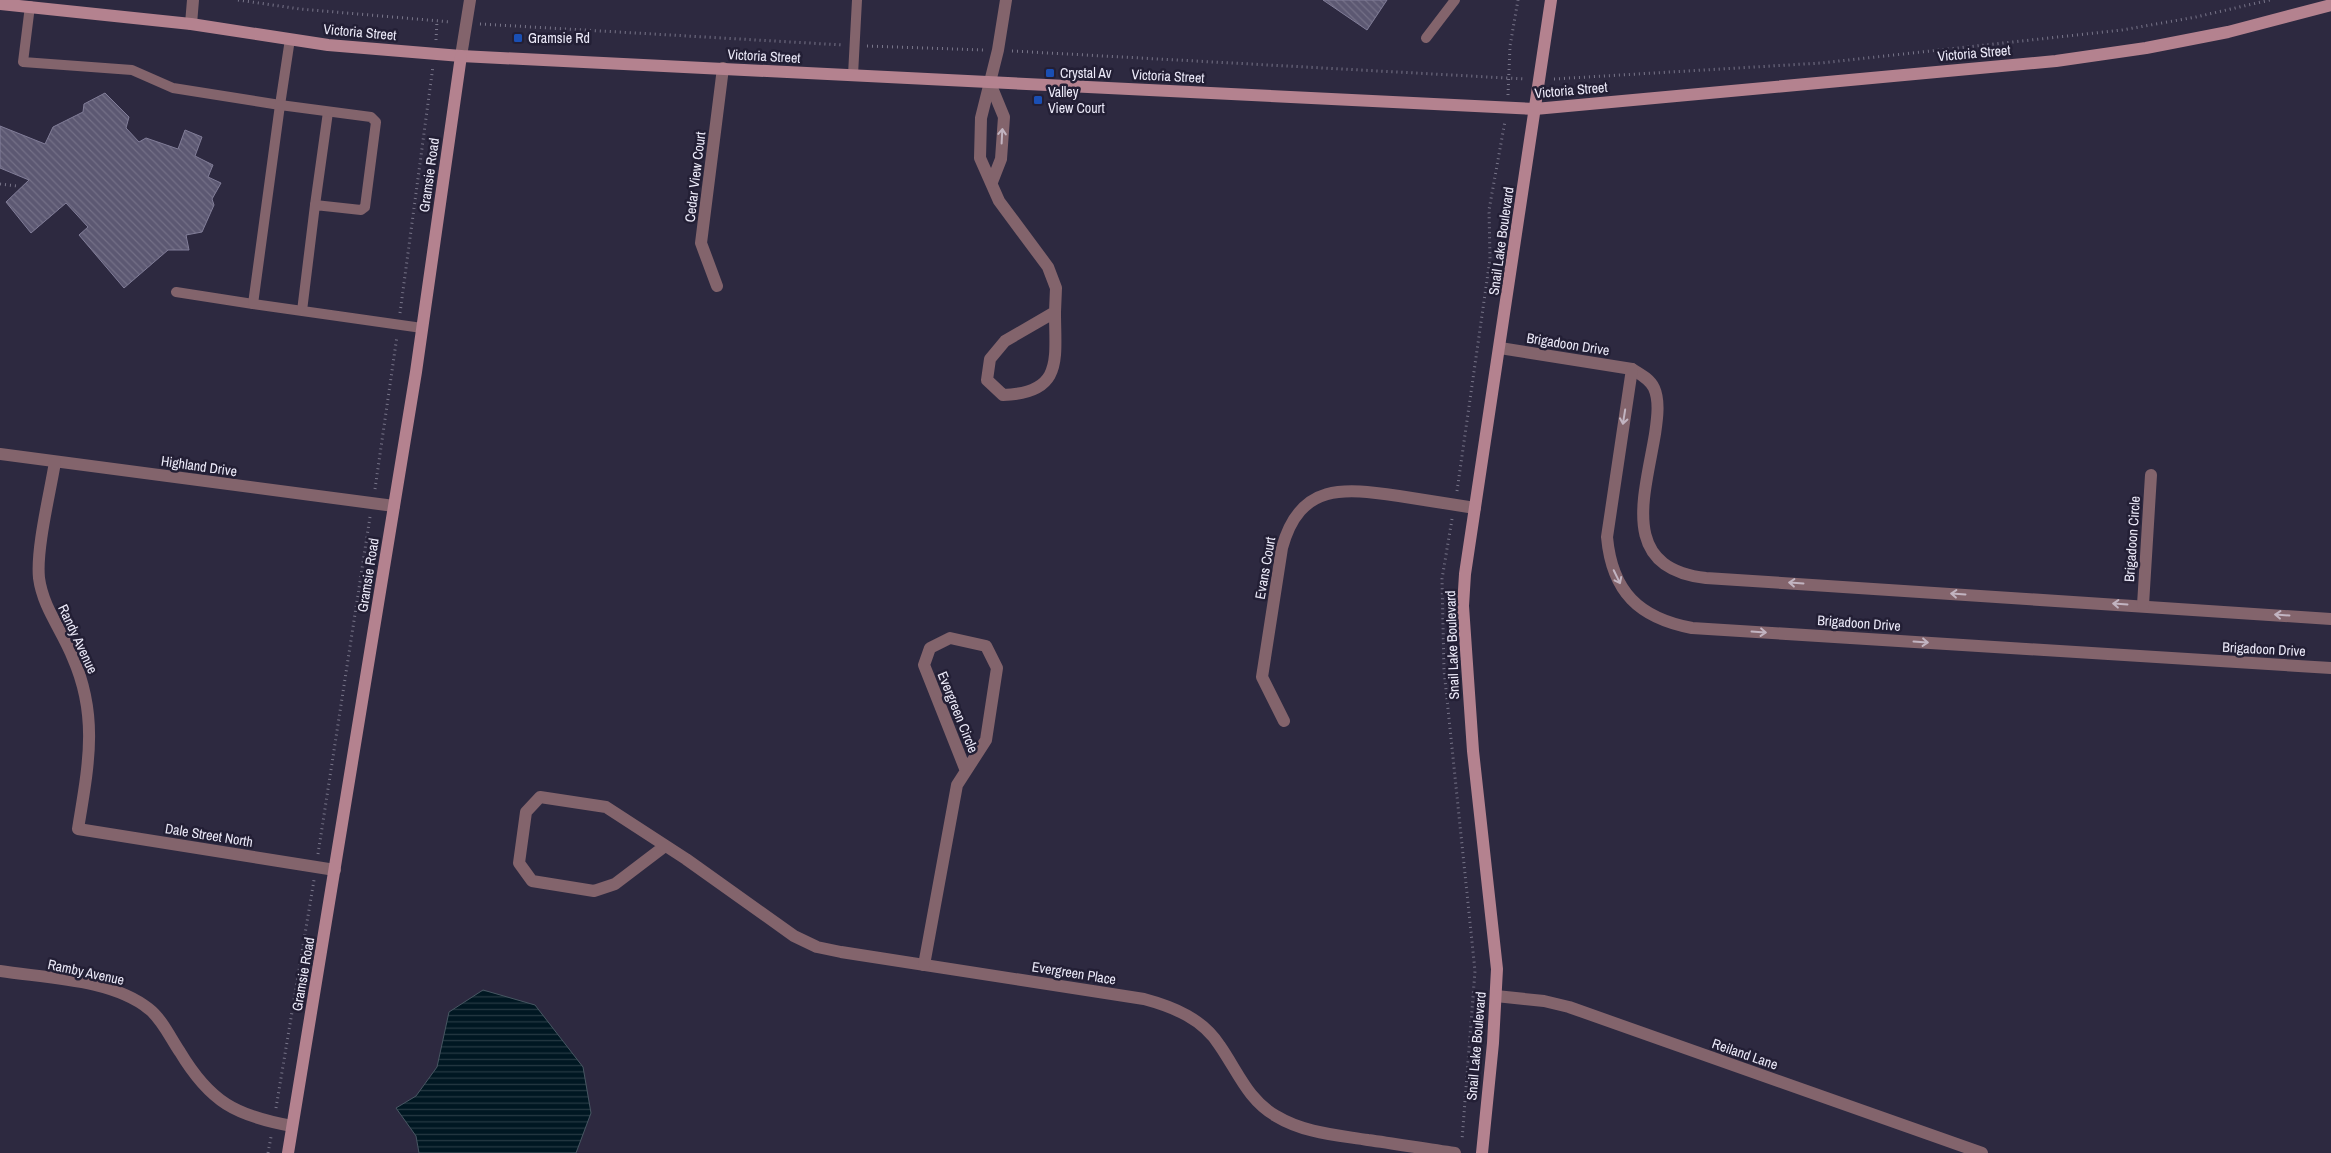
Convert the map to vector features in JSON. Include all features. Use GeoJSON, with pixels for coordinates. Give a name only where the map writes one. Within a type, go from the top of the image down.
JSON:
{"type":"FeatureCollection","features":[{"type":"Feature","properties":{"kind":"street"},"geometry":{"type":"LineString","coordinates":[[191,24],[193,0]]}},
{"type":"Feature","properties":{"kind":"street","name":"Gramsie Road"},"geometry":{"type":"LineString","coordinates":[[288,1153],[394,506],[470,0]]}},
{"type":"Feature","properties":{"kind":"street"},"geometry":{"type":"LineString","coordinates":[[1006,0],[998,50],[981,118],[980,158],[1000,201],[1048,267],[1056,288],[1055,366],[1048,381],[1023,394],[1003,395],[987,380],[990,359],[1005,341],[1055,312]]}},
{"type":"Feature","properties":{"kind":"street","name":"Snail Lake Boulevard"},"geometry":{"type":"LineString","coordinates":[[1482,1153],[1496,996],[1496,946],[1473,751],[1463,606],[1465,574],[1551,0]]}},
{"type":"Feature","properties":{"kind":"street","name":"Victoria Street"},"geometry":{"type":"LineString","coordinates":[[0,4],[191,24],[328,45],[461,56],[1535,109],[2056,61],[2146,48],[2219,34],[2331,5]]}},
{"type":"Feature","properties":{"kind":"street","name":"Cedar View Court"},"geometry":{"type":"LineString","coordinates":[[717,286],[702,243],[723,68]]}},
{"type":"Feature","properties":{"kind":"street"},"geometry":{"type":"LineString","coordinates":[[990,83],[1004,117],[1001,159],[992,182]]}},
{"type":"Feature","properties":{"kind":"street","name":"Brigadoon Drive"},"geometry":{"type":"LineString","coordinates":[[1500,348],[1632,369],[1646,377],[1654,388],[1657,400],[1656,421],[1642,511],[1644,534],[1656,557],[1680,573],[1706,578],[2331,618]]}},
{"type":"Feature","properties":{"kind":"street","name":"Brigadoon Drive"},"geometry":{"type":"LineString","coordinates":[[1632,369],[1607,537],[1609,557],[1626,593],[1638,606],[1654,617],[1672,624],[1692,628],[2331,668]]}},
{"type":"Feature","properties":{"kind":"street","name":"Highland Drive"},"geometry":{"type":"LineString","coordinates":[[0,454],[394,506]]}},
{"type":"Feature","properties":{"kind":"street","name":"Randy Avenue"},"geometry":{"type":"LineString","coordinates":[[55,462],[40,554],[39,576],[43,596],[73,656],[83,682],[88,707],[89,753],[78,829]]}},
{"type":"Feature","properties":{"kind":"street","name":"Brigadoon Circle"},"geometry":{"type":"LineString","coordinates":[[2143,605],[2151,476]]}},
{"type":"Feature","properties":{"kind":"street","name":"Evans Court"},"geometry":{"type":"LineString","coordinates":[[1284,721],[1262,677],[1282,548],[1286,532],[1295,517],[1307,504],[1322,495],[1339,490],[1360,490],[1475,508]]}},
{"type":"Feature","properties":{"kind":"street","name":"Evergreen Circle"},"geometry":{"type":"LineString","coordinates":[[924,965],[957,785],[986,740],[997,668],[986,646],[950,638],[930,648],[924,666],[966,771]]}},
{"type":"Feature","properties":{"kind":"street","name":"Evergreen Place"},"geometry":{"type":"LineString","coordinates":[[665,846],[615,884],[594,891],[532,881],[519,863],[526,812],[540,797],[606,807],[665,846],[794,936],[817,946],[841,952],[1144,999],[1166,1005],[1187,1014],[1205,1028],[1220,1044],[1241,1082],[1257,1102],[1276,1116],[1297,1126],[1320,1132],[1455,1153]]}},
{"type":"Feature","properties":{"kind":"street","name":"Dale Street North"},"geometry":{"type":"LineString","coordinates":[[78,829],[335,870]]}},
{"type":"Feature","properties":{"kind":"street","name":"Ramby Avenue"},"geometry":{"type":"LineString","coordinates":[[0,971],[88,985],[124,993],[151,1010],[193,1075],[229,1108],[258,1120],[292,1126]]}},
{"type":"Feature","properties":{"kind":"street","name":"Reiland Lane"},"geometry":{"type":"LineString","coordinates":[[1496,996],[1544,1001],[1569,1007],[1982,1153]]}},
{"type":"Feature","properties":{"kind":"lane"},"geometry":{"type":"LineString","coordinates":[[853,75],[857,0]]}},
{"type":"Feature","properties":{"kind":"lane"},"geometry":{"type":"LineString","coordinates":[[1426,38],[1455,0]]}},
{"type":"Feature","properties":{"kind":"lane"},"geometry":{"type":"LineString","coordinates":[[30,6],[23,62],[132,70],[173,88],[371,117],[376,122],[365,207],[360,210],[315,205]]}},
{"type":"Feature","properties":{"kind":"lane"},"geometry":{"type":"LineString","coordinates":[[252,304],[290,40]]}},
{"type":"Feature","properties":{"kind":"lane"},"geometry":{"type":"LineString","coordinates":[[302,311],[328,112]]}},
{"type":"Feature","properties":{"kind":"lane"},"geometry":{"type":"LineString","coordinates":[[176,292],[422,328]]}},
{"type":"Feature","properties":{"kind":"path"},"geometry":{"type":"LineString","coordinates":[[238,0],[300,9],[467,24],[854,46],[998,50],[1540,79],[1831,62],[2122,30],[2196,17],[2270,0]]}},
{"type":"Feature","properties":{"kind":"path"},"geometry":{"type":"LineString","coordinates":[[268,1153],[316,867],[399,324],[435,54],[437,21]]}},
{"type":"Feature","properties":{"kind":"path"},"geometry":{"type":"LineString","coordinates":[[0,184],[17,186]]}},
{"type":"Feature","properties":{"kind":"water"},"geometry":{"type":"Polygon","coordinates":[[[483,990],[535,1005],[583,1067],[591,1113],[576,1153],[419,1153],[416,1136],[396,1108],[416,1096],[437,1067],[449,1012],[483,990]]]}},
{"type":"Feature","properties":{"kind":"building"},"geometry":{"type":"Polygon","coordinates":[[[1323,0],[1387,0],[1367,30],[1323,0]]]}},
{"type":"Feature","properties":{"kind":"building"},"geometry":{"type":"Polygon","coordinates":[[[105,93],[129,117],[126,128],[139,142],[146,138],[178,149],[185,130],[202,137],[195,156],[213,165],[208,177],[221,183],[212,199],[214,205],[202,232],[186,235],[189,250],[168,250],[124,288],[79,235],[88,227],[66,203],[31,233],[6,202],[29,180],[0,168],[0,126],[45,144],[53,127],[83,112],[84,104],[105,93]]]}},
{"type":"Feature","properties":{"kind":"place","name":"Gramsie Rd"},"geometry":{"type":"Point","coordinates":[518,38]}},
{"type":"Feature","properties":{"kind":"place","name":"Crystal Av"},"geometry":{"type":"Point","coordinates":[1050,73]}},
{"type":"Feature","properties":{"kind":"place","name":"Valley View Court"},"geometry":{"type":"Point","coordinates":[1038,100]}}]}
